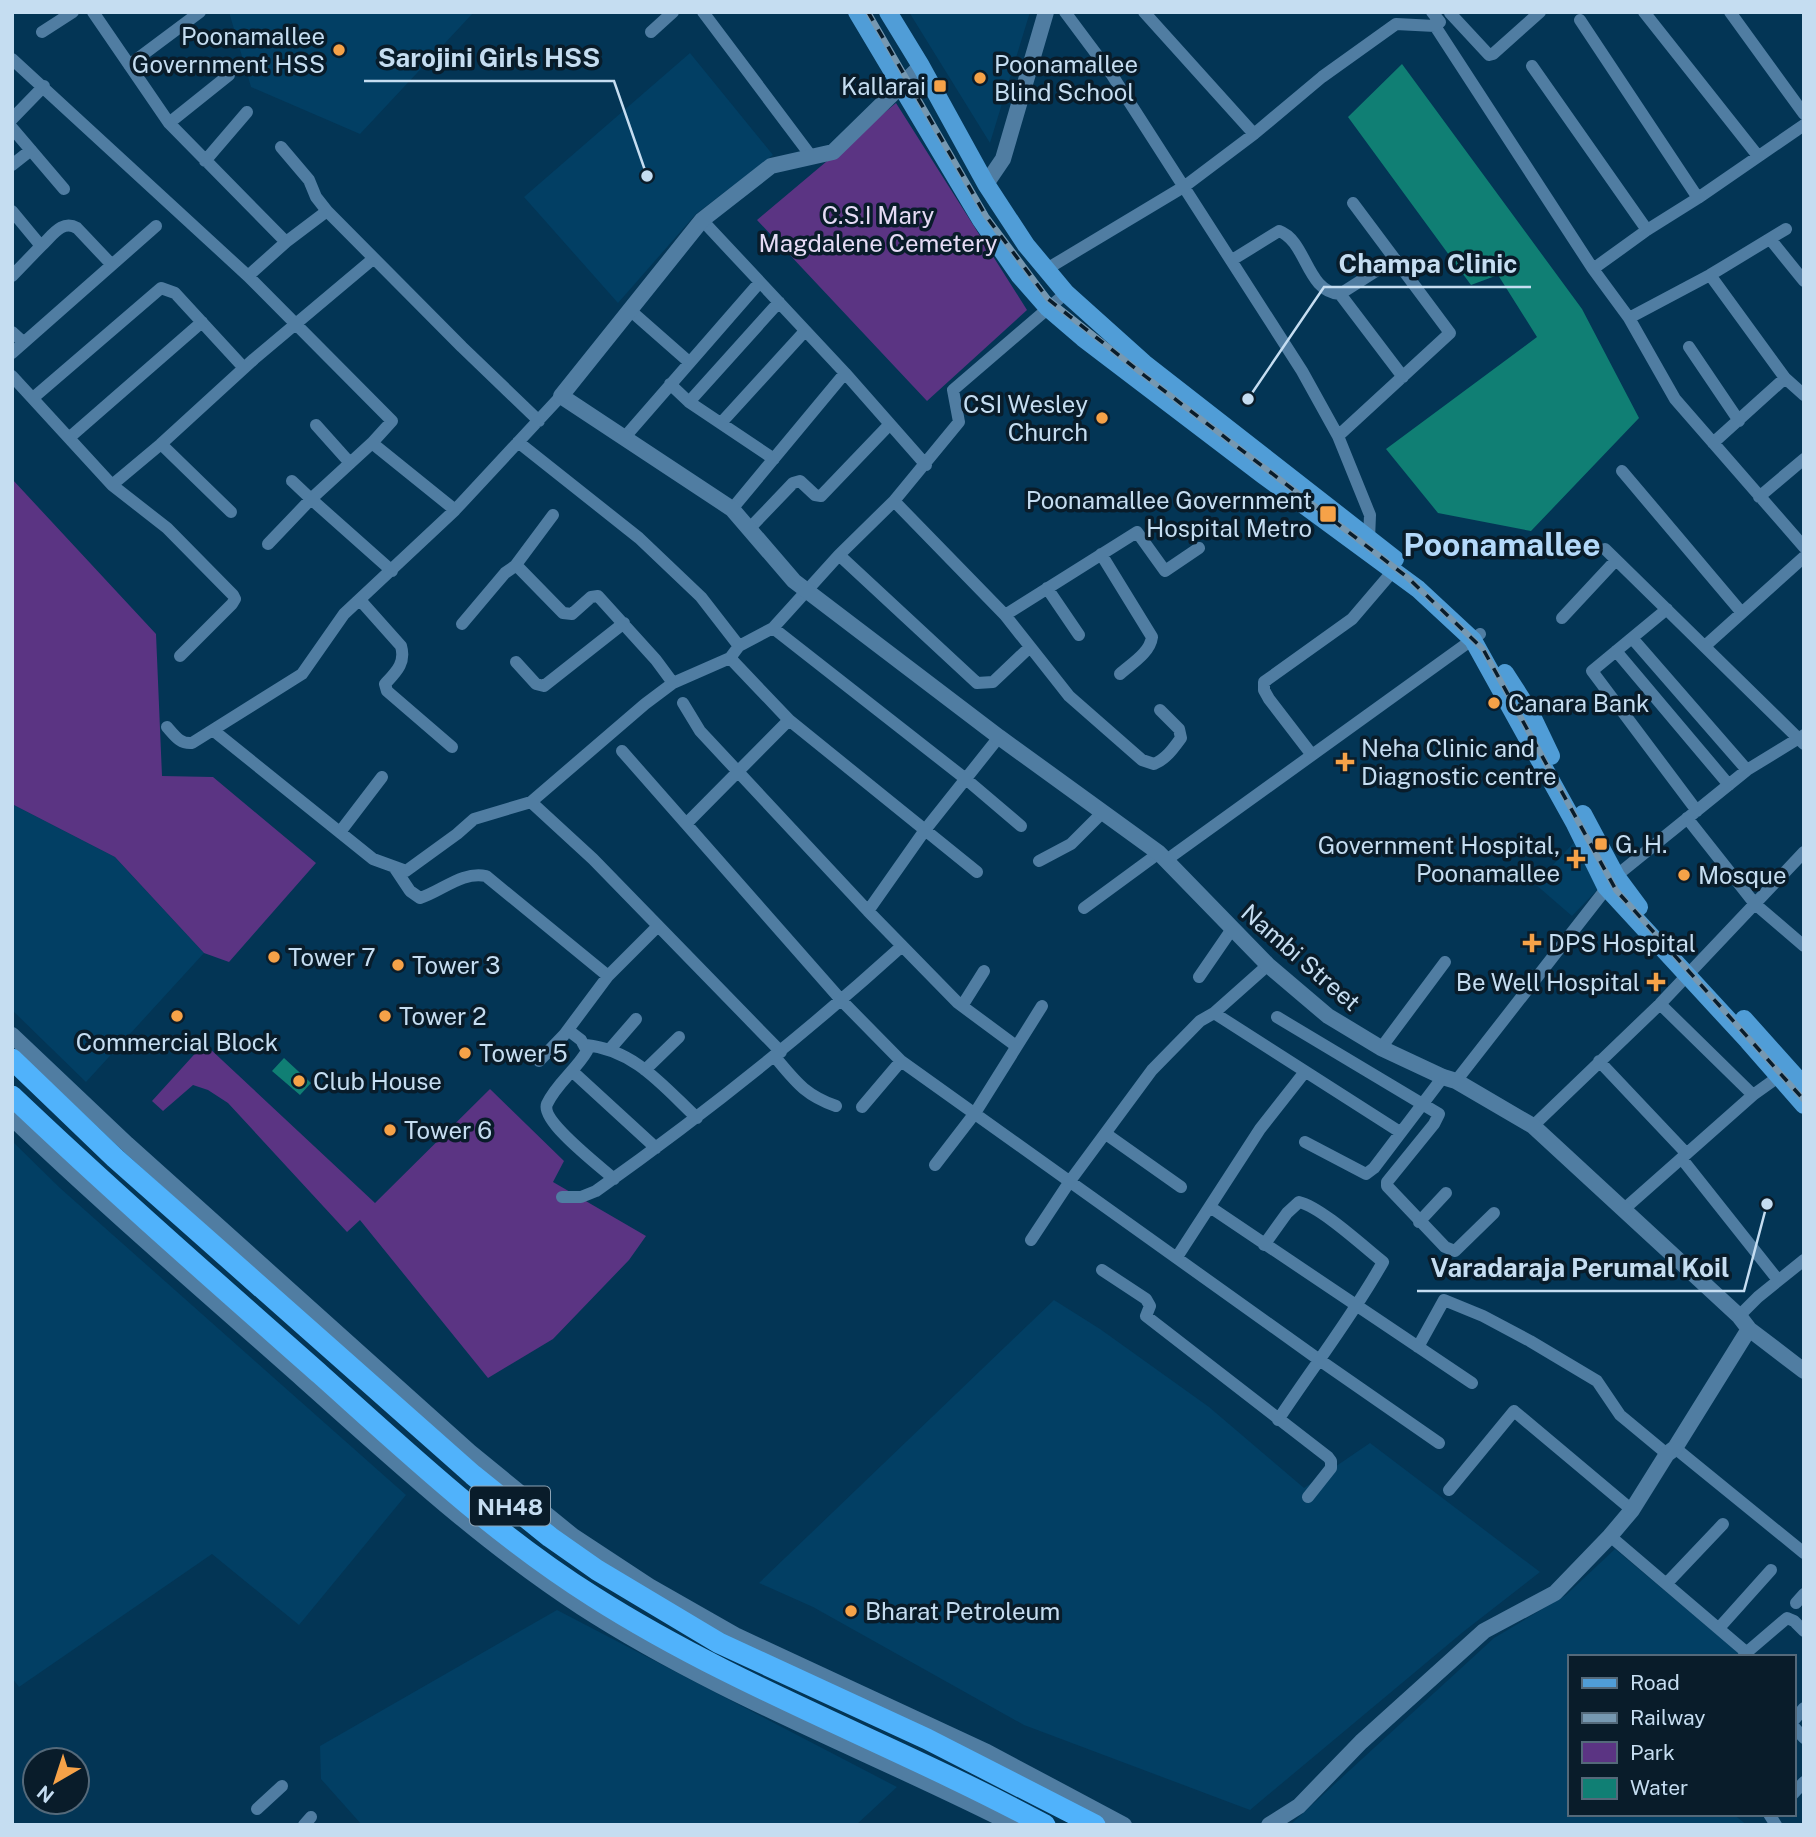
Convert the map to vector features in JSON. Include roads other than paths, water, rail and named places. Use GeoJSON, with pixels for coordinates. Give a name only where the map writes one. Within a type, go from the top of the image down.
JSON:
{"type":"FeatureCollection","features":[{"type":"Feature","properties":{"kind":"highway"},"geometry":{"type":"LineString","coordinates":[[12,1048],[43,1089]]}},
{"type":"Feature","properties":{"kind":"highway","name":"NH48"},"geometry":{"type":"LineString","coordinates":[[12,1059],[115,1158],[473,1475],[541,1530],[597,1570],[719,1643],[927,1739],[1095,1825]]}},
{"type":"Feature","properties":{"kind":"highway","name":"NH48"},"geometry":{"type":"LineString","coordinates":[[12,1096],[133,1208],[458,1497],[557,1573],[628,1619],[702,1660],[921,1762],[1045,1825]]}},
{"type":"Feature","properties":{"kind":"highway"},"geometry":{"type":"LineString","coordinates":[[133,1208],[179,1259],[193,1283]]}},
{"type":"Feature","properties":{"kind":"main road"},"geometry":{"type":"LineString","coordinates":[[857,12],[981,219],[1019,275],[1048,307],[1083,338],[1366,545],[1431,586],[1477,637],[1575,824],[1611,882],[1804,1086]]}},
{"type":"Feature","properties":{"kind":"main road"},"geometry":{"type":"LineString","coordinates":[[888,12],[986,184],[1045,270],[1066,293],[1144,363],[1366,545],[1393,571],[1477,637]]}},
{"type":"Feature","properties":{"kind":"main road"},"geometry":{"type":"LineString","coordinates":[[1692,970],[1748,1041],[1804,1105]]}},
{"type":"Feature","properties":{"kind":"street"},"geometry":{"type":"LineString","coordinates":[[42,32],[73,12]]}},
{"type":"Feature","properties":{"kind":"street"},"geometry":{"type":"LineString","coordinates":[[93,12],[170,123],[286,242]]}},
{"type":"Feature","properties":{"kind":"street"},"geometry":{"type":"LineString","coordinates":[[129,65],[200,12]]}},
{"type":"Feature","properties":{"kind":"street"},"geometry":{"type":"LineString","coordinates":[[651,32],[673,12]]}},
{"type":"Feature","properties":{"kind":"street"},"geometry":{"type":"LineString","coordinates":[[703,12],[811,156]]}},
{"type":"Feature","properties":{"kind":"street"},"geometry":{"type":"LineString","coordinates":[[986,184],[1003,159],[1046,12]]}},
{"type":"Feature","properties":{"kind":"street"},"geometry":{"type":"LineString","coordinates":[[1065,12],[1100,56],[1185,186],[1301,371],[1338,436],[1370,515],[1366,545]]}},
{"type":"Feature","properties":{"kind":"street"},"geometry":{"type":"LineString","coordinates":[[1144,12],[1254,134]]}},
{"type":"Feature","properties":{"kind":"street"},"geometry":{"type":"LineString","coordinates":[[1045,270],[1185,186],[1254,134],[1322,76],[1396,24],[1442,17],[1489,55],[1540,12]]}},
{"type":"Feature","properties":{"kind":"street"},"geometry":{"type":"LineString","coordinates":[[1644,12],[1758,156]]}},
{"type":"Feature","properties":{"kind":"street"},"geometry":{"type":"LineString","coordinates":[[1730,12],[1804,114]]}},
{"type":"Feature","properties":{"kind":"street"},"geometry":{"type":"LineString","coordinates":[[1442,17],[1593,269],[1629,318],[1675,399],[1804,547]]}},
{"type":"Feature","properties":{"kind":"street"},"geometry":{"type":"LineString","coordinates":[[1580,20],[1698,198]]}},
{"type":"Feature","properties":{"kind":"street"},"geometry":{"type":"LineString","coordinates":[[12,59],[248,276],[392,421],[268,544]]}},
{"type":"Feature","properties":{"kind":"street"},"geometry":{"type":"LineString","coordinates":[[167,727],[177,739],[185,744],[192,743],[302,674],[333,627],[454,510],[561,397],[702,220],[771,166],[834,152],[921,66]]}},
{"type":"Feature","properties":{"kind":"street"},"geometry":{"type":"LineString","coordinates":[[1532,66],[1647,230]]}},
{"type":"Feature","properties":{"kind":"street"},"geometry":{"type":"LineString","coordinates":[[170,123],[229,75]]}},
{"type":"Feature","properties":{"kind":"street"},"geometry":{"type":"LineString","coordinates":[[12,119],[44,86]]}},
{"type":"Feature","properties":{"kind":"street"},"geometry":{"type":"LineString","coordinates":[[205,161],[247,113]]}},
{"type":"Feature","properties":{"kind":"street"},"geometry":{"type":"LineString","coordinates":[[1593,269],[1804,125]]}},
{"type":"Feature","properties":{"kind":"street"},"geometry":{"type":"LineString","coordinates":[[12,128],[64,189]]}},
{"type":"Feature","properties":{"kind":"street"},"geometry":{"type":"LineString","coordinates":[[281,147],[309,180],[316,197],[327,211],[539,421]]}},
{"type":"Feature","properties":{"kind":"street"},"geometry":{"type":"LineString","coordinates":[[12,164],[31,150]]}},
{"type":"Feature","properties":{"kind":"street"},"geometry":{"type":"LineString","coordinates":[[1338,436],[1450,333],[1353,202]]}},
{"type":"Feature","properties":{"kind":"street"},"geometry":{"type":"LineString","coordinates":[[12,211],[41,246]]}},
{"type":"Feature","properties":{"kind":"street"},"geometry":{"type":"LineString","coordinates":[[248,276],[286,242],[327,211]]}},
{"type":"Feature","properties":{"kind":"street"},"geometry":{"type":"LineString","coordinates":[[702,220],[845,373],[926,465]]}},
{"type":"Feature","properties":{"kind":"street"},"geometry":{"type":"LineString","coordinates":[[12,276],[64,225],[71,224],[112,265]]}},
{"type":"Feature","properties":{"kind":"street"},"geometry":{"type":"LineString","coordinates":[[12,354],[156,226]]}},
{"type":"Feature","properties":{"kind":"street"},"geometry":{"type":"LineString","coordinates":[[1629,318],[1710,275],[1786,229]]}},
{"type":"Feature","properties":{"kind":"street"},"geometry":{"type":"LineString","coordinates":[[1232,260],[1279,230],[1290,238],[1318,281],[1332,293],[1340,294],[1395,259]]}},
{"type":"Feature","properties":{"kind":"street"},"geometry":{"type":"LineString","coordinates":[[1770,239],[1804,281]]}},
{"type":"Feature","properties":{"kind":"street"},"geometry":{"type":"LineString","coordinates":[[112,485],[373,259]]}},
{"type":"Feature","properties":{"kind":"street"},"geometry":{"type":"LineString","coordinates":[[1710,275],[1785,378],[1804,395]]}},
{"type":"Feature","properties":{"kind":"street"},"geometry":{"type":"LineString","coordinates":[[624,438],[760,282]]}},
{"type":"Feature","properties":{"kind":"street"},"geometry":{"type":"LineString","coordinates":[[33,398],[161,288],[175,293],[244,368]]}},
{"type":"Feature","properties":{"kind":"street"},"geometry":{"type":"LineString","coordinates":[[214,731],[373,859],[406,872],[474,819],[531,802],[673,683],[730,658],[739,646],[773,628],[839,555],[894,501],[959,422],[953,390],[1066,293]]}},
{"type":"Feature","properties":{"kind":"street"},"geometry":{"type":"LineString","coordinates":[[1340,294],[1403,377]]}},
{"type":"Feature","properties":{"kind":"street"},"geometry":{"type":"LineString","coordinates":[[689,402],[779,302]]}},
{"type":"Feature","properties":{"kind":"street"},"geometry":{"type":"LineString","coordinates":[[631,311],[689,362]]}},
{"type":"Feature","properties":{"kind":"street"},"geometry":{"type":"LineString","coordinates":[[70,438],[202,322]]}},
{"type":"Feature","properties":{"kind":"street"},"geometry":{"type":"LineString","coordinates":[[721,423],[806,331]]}},
{"type":"Feature","properties":{"kind":"street"},"geometry":{"type":"LineString","coordinates":[[12,332],[23,342]]}},
{"type":"Feature","properties":{"kind":"street"},"geometry":{"type":"LineString","coordinates":[[1689,347],[1738,421]]}},
{"type":"Feature","properties":{"kind":"street"},"geometry":{"type":"LineString","coordinates":[[732,509],[845,373]]}},
{"type":"Feature","properties":{"kind":"street"},"geometry":{"type":"LineString","coordinates":[[12,376],[112,485],[167,528],[234,597],[232,604],[180,656]]}},
{"type":"Feature","properties":{"kind":"street"},"geometry":{"type":"LineString","coordinates":[[1713,443],[1785,378]]}},
{"type":"Feature","properties":{"kind":"street"},"geometry":{"type":"LineString","coordinates":[[670,384],[689,402],[774,459]]}},
{"type":"Feature","properties":{"kind":"street","name":"Nambi Street"},"geometry":{"type":"LineString","coordinates":[[561,397],[732,509],[794,581],[1162,857],[1268,965],[1328,1016],[1381,1048],[1450,1079],[1533,1126],[1744,1323],[1804,1371]]}},
{"type":"Feature","properties":{"kind":"street"},"geometry":{"type":"LineString","coordinates":[[749,529],[793,483],[800,481],[815,495],[821,496],[890,424]]}},
{"type":"Feature","properties":{"kind":"street"},"geometry":{"type":"LineString","coordinates":[[316,425],[350,463]]}},
{"type":"Feature","properties":{"kind":"street"},"geometry":{"type":"LineString","coordinates":[[519,442],[639,538],[701,597],[739,646]]}},
{"type":"Feature","properties":{"kind":"street"},"geometry":{"type":"LineString","coordinates":[[372,443],[454,510]]}},
{"type":"Feature","properties":{"kind":"street"},"geometry":{"type":"LineString","coordinates":[[161,444],[231,512]]}},
{"type":"Feature","properties":{"kind":"street"},"geometry":{"type":"LineString","coordinates":[[1759,497],[1804,459]]}},
{"type":"Feature","properties":{"kind":"street"},"geometry":{"type":"LineString","coordinates":[[1622,471],[1742,612]]}},
{"type":"Feature","properties":{"kind":"street"},"geometry":{"type":"LineString","coordinates":[[292,481],[391,571]]}},
{"type":"Feature","properties":{"kind":"street"},"geometry":{"type":"LineString","coordinates":[[894,501],[1004,615],[1069,696],[1142,760],[1154,764],[1167,756],[1181,738],[1179,729],[1160,710]]}},
{"type":"Feature","properties":{"kind":"street"},"geometry":{"type":"LineString","coordinates":[[462,624],[505,573],[515,566],[553,516]]}},
{"type":"Feature","properties":{"kind":"street"},"geometry":{"type":"LineString","coordinates":[[1004,615],[1136,532],[1165,571],[1199,548]]}},
{"type":"Feature","properties":{"kind":"street"},"geometry":{"type":"LineString","coordinates":[[1305,1142],[1366,1174],[1374,1168],[1423,1103],[1450,1079],[1611,882],[1747,770],[1802,740],[1605,549]]}},
{"type":"Feature","properties":{"kind":"street"},"geometry":{"type":"LineString","coordinates":[[1101,554],[1152,637],[1151,643],[1141,655],[1120,674]]}},
{"type":"Feature","properties":{"kind":"street"},"geometry":{"type":"LineString","coordinates":[[839,555],[977,683],[993,682],[1030,647]]}},
{"type":"Feature","properties":{"kind":"street"},"geometry":{"type":"LineString","coordinates":[[1705,646],[1804,556]]}},
{"type":"Feature","properties":{"kind":"street"},"geometry":{"type":"LineString","coordinates":[[1562,618],[1616,560]]}},
{"type":"Feature","properties":{"kind":"street"},"geometry":{"type":"LineString","coordinates":[[515,566],[564,613],[572,614],[594,595],[624,623],[673,683]]}},
{"type":"Feature","properties":{"kind":"street"},"geometry":{"type":"LineString","coordinates":[[1312,755],[1269,699],[1264,690],[1264,682],[1352,619],[1393,571]]}},
{"type":"Feature","properties":{"kind":"street"},"geometry":{"type":"LineString","coordinates":[[1047,588],[1079,635]]}},
{"type":"Feature","properties":{"kind":"street"},"geometry":{"type":"LineString","coordinates":[[360,600],[401,646],[401,665],[385,687],[453,747]]}},
{"type":"Feature","properties":{"kind":"street"},"geometry":{"type":"LineString","coordinates":[[1667,608],[1592,671],[1755,904],[1804,946]]}},
{"type":"Feature","properties":{"kind":"street"},"geometry":{"type":"LineString","coordinates":[[516,662],[536,684],[544,686],[624,623]]}},
{"type":"Feature","properties":{"kind":"street"},"geometry":{"type":"LineString","coordinates":[[773,628],[1021,825]]}},
{"type":"Feature","properties":{"kind":"street"},"geometry":{"type":"LineString","coordinates":[[1084,908],[1312,755],[1477,637]]}},
{"type":"Feature","properties":{"kind":"street"},"geometry":{"type":"LineString","coordinates":[[1632,638],[1747,770]]}},
{"type":"Feature","properties":{"kind":"street"},"geometry":{"type":"LineString","coordinates":[[1616,651],[1729,785]]}},
{"type":"Feature","properties":{"kind":"street"},"geometry":{"type":"LineString","coordinates":[[730,658],[789,720],[977,872]]}},
{"type":"Feature","properties":{"kind":"street"},"geometry":{"type":"LineString","coordinates":[[683,703],[700,731],[868,911],[962,1006],[1016,1046]]}},
{"type":"Feature","properties":{"kind":"street"},"geometry":{"type":"LineString","coordinates":[[687,823],[789,720]]}},
{"type":"Feature","properties":{"kind":"street"},"geometry":{"type":"LineString","coordinates":[[868,911],[925,830],[999,737]]}},
{"type":"Feature","properties":{"kind":"street"},"geometry":{"type":"LineString","coordinates":[[622,751],[842,1001],[901,1061],[1439,1443]]}},
{"type":"Feature","properties":{"kind":"street"},"geometry":{"type":"LineString","coordinates":[[340,832],[382,778]]}},
{"type":"Feature","properties":{"kind":"street"},"geometry":{"type":"LineString","coordinates":[[531,802],[593,859],[658,926],[778,1055],[805,1091],[836,1106]]}},
{"type":"Feature","properties":{"kind":"street"},"geometry":{"type":"LineString","coordinates":[[1039,861],[1071,844],[1103,812]]}},
{"type":"Feature","properties":{"kind":"street"},"geometry":{"type":"LineString","coordinates":[[1533,1126],[1660,1004],[1804,852]]}},
{"type":"Feature","properties":{"kind":"street"},"geometry":{"type":"LineString","coordinates":[[394,867],[410,891],[420,898],[451,883],[478,874],[486,876],[608,976]]}},
{"type":"Feature","properties":{"kind":"street"},"geometry":{"type":"LineString","coordinates":[[539,1061],[568,1030],[608,976],[658,926]]}},
{"type":"Feature","properties":{"kind":"street"},"geometry":{"type":"LineString","coordinates":[[1199,977],[1232,929]]}},
{"type":"Feature","properties":{"kind":"street"},"geometry":{"type":"LineString","coordinates":[[562,1197],[581,1197],[596,1191],[697,1118],[778,1055],[902,946]]}},
{"type":"Feature","properties":{"kind":"street"},"geometry":{"type":"LineString","coordinates":[[1381,1048],[1445,962]]}},
{"type":"Feature","properties":{"kind":"street"},"geometry":{"type":"LineString","coordinates":[[1031,1240],[1070,1181],[1152,1070],[1200,1021],[1214,1013],[1268,965]]}},
{"type":"Feature","properties":{"kind":"street"},"geometry":{"type":"LineString","coordinates":[[962,1006],[984,971]]}},
{"type":"Feature","properties":{"kind":"street"},"geometry":{"type":"LineString","coordinates":[[1660,1004],[1753,1096]]}},
{"type":"Feature","properties":{"kind":"street"},"geometry":{"type":"LineString","coordinates":[[935,1165],[975,1113],[1042,1006]]}},
{"type":"Feature","properties":{"kind":"street"},"geometry":{"type":"LineString","coordinates":[[1214,1013],[1400,1132]]}},
{"type":"Feature","properties":{"kind":"street"},"geometry":{"type":"LineString","coordinates":[[1277,1017],[1439,1114],[1387,1182],[1389,1190],[1445,1247],[1453,1251],[1494,1213]]}},
{"type":"Feature","properties":{"kind":"street"},"geometry":{"type":"LineString","coordinates":[[610,1049],[636,1018]]}},
{"type":"Feature","properties":{"kind":"street"},"geometry":{"type":"LineString","coordinates":[[568,1030],[586,1045],[610,1049],[627,1056],[697,1118]]}},
{"type":"Feature","properties":{"kind":"street"},"geometry":{"type":"LineString","coordinates":[[12,1035],[127,1144],[470,1452],[573,1536],[649,1586],[715,1624],[978,1747],[1124,1825]]}},
{"type":"Feature","properties":{"kind":"street"},"geometry":{"type":"LineString","coordinates":[[645,1070],[679,1037]]}},
{"type":"Feature","properties":{"kind":"street"},"geometry":{"type":"LineString","coordinates":[[586,1045],[587,1051],[551,1097],[546,1108],[547,1115],[556,1127],[614,1179]]}},
{"type":"Feature","properties":{"kind":"street"},"geometry":{"type":"LineString","coordinates":[[862,1107],[901,1061]]}},
{"type":"Feature","properties":{"kind":"street"},"geometry":{"type":"LineString","coordinates":[[1599,1061],[1684,1156],[1778,1280]]}},
{"type":"Feature","properties":{"kind":"street"},"geometry":{"type":"LineString","coordinates":[[572,1071],[656,1148]]}},
{"type":"Feature","properties":{"kind":"street"},"geometry":{"type":"LineString","coordinates":[[1177,1257],[1260,1129],[1304,1073]]}},
{"type":"Feature","properties":{"kind":"street"},"geometry":{"type":"LineString","coordinates":[[1623,1210],[1778,1077]]}},
{"type":"Feature","properties":{"kind":"street"},"geometry":{"type":"LineString","coordinates":[[12,1118],[193,1283],[454,1513],[519,1564],[583,1608],[707,1680],[886,1762],[1014,1825]]}},
{"type":"Feature","properties":{"kind":"street"},"geometry":{"type":"LineString","coordinates":[[1105,1133],[1181,1187]]}},
{"type":"Feature","properties":{"kind":"street"},"geometry":{"type":"LineString","coordinates":[[1419,1222],[1446,1192]]}},
{"type":"Feature","properties":{"kind":"street"},"geometry":{"type":"LineString","coordinates":[[1264,1245],[1298,1202],[1305,1203],[1383,1262],[1359,1305],[1318,1359],[1278,1420]]}},
{"type":"Feature","properties":{"kind":"street"},"geometry":{"type":"LineString","coordinates":[[1210,1207],[1472,1383]]}},
{"type":"Feature","properties":{"kind":"street"},"geometry":{"type":"LineString","coordinates":[[1269,1825],[1298,1806],[1362,1742],[1484,1632],[1555,1593],[1610,1536],[1632,1510],[1671,1451],[1744,1323],[1778,1280],[1804,1260]]}},
{"type":"Feature","properties":{"kind":"street"},"geometry":{"type":"LineString","coordinates":[[1102,1270],[1146,1299],[1150,1306],[1146,1316],[1331,1461],[1331,1468],[1308,1497]]}},
{"type":"Feature","properties":{"kind":"street"},"geometry":{"type":"LineString","coordinates":[[1418,1346],[1444,1300],[1530,1340],[1597,1381],[1620,1415],[1804,1553]]}},
{"type":"Feature","properties":{"kind":"street"},"geometry":{"type":"LineString","coordinates":[[1449,1490],[1514,1411],[1632,1510]]}},
{"type":"Feature","properties":{"kind":"street"},"geometry":{"type":"LineString","coordinates":[[1667,1583],[1723,1524]]}},
{"type":"Feature","properties":{"kind":"street"},"geometry":{"type":"LineString","coordinates":[[1610,1536],[1719,1628],[1744,1655],[1787,1618],[1804,1631]]}},
{"type":"Feature","properties":{"kind":"street"},"geometry":{"type":"LineString","coordinates":[[1719,1628],[1771,1570]]}},
{"type":"Feature","properties":{"kind":"street"},"geometry":{"type":"LineString","coordinates":[[257,1810],[282,1786]]}},
{"type":"Feature","properties":{"kind":"water"},"geometry":{"type":"Polygon","coordinates":[[[1402,64],[1582,309],[1639,418],[1531,531],[1438,513],[1386,449],[1537,337],[1498,275],[1471,285],[1348,117],[1402,64]]]}},
{"type":"Feature","properties":{"kind":"water"},"geometry":{"type":"Polygon","coordinates":[[[284,1058],[311,1083],[300,1095],[272,1071],[284,1058]]]}},
{"type":"Feature","properties":{"kind":"railway"},"geometry":{"type":"LineString","coordinates":[[868,12],[986,216],[1048,299],[1407,577],[1483,649],[1616,890],[1804,1100]]}},
{"type":"Feature","properties":{"kind":"place","name":"Poonamallee Government HSS"},"geometry":{"type":"Point","coordinates":[339,50]}},
{"type":"Feature","properties":{"kind":"place","name":"Poonamallee Blind School"},"geometry":{"type":"Point","coordinates":[980,78]}},
{"type":"Feature","properties":{"kind":"place","name":"Kallarai"},"geometry":{"type":"Point","coordinates":[940,86]}},
{"type":"Feature","properties":{"kind":"place","name":"Sarojini Girls HSS"},"geometry":{"type":"Point","coordinates":[647,176]}},
{"type":"Feature","properties":{"kind":"place","name":"Champa Clinic"},"geometry":{"type":"Point","coordinates":[1248,399]}},
{"type":"Feature","properties":{"kind":"place","name":"CSI Wesley Church"},"geometry":{"type":"Point","coordinates":[1102,418]}},
{"type":"Feature","properties":{"kind":"place","name":"Poonamallee Government Hospital Metro"},"geometry":{"type":"Point","coordinates":[1328,514]}},
{"type":"Feature","properties":{"kind":"place","name":"Canara Bank"},"geometry":{"type":"Point","coordinates":[1494,703]}},
{"type":"Feature","properties":{"kind":"place","name":"Neha Clinic and Diagnostic centre"},"geometry":{"type":"Point","coordinates":[1345,762]}},
{"type":"Feature","properties":{"kind":"place","name":"G. H."},"geometry":{"type":"Point","coordinates":[1601,844]}},
{"type":"Feature","properties":{"kind":"place","name":"Government Hospital, Poonamallee"},"geometry":{"type":"Point","coordinates":[1576,859]}},
{"type":"Feature","properties":{"kind":"place","name":"Mosque"},"geometry":{"type":"Point","coordinates":[1684,875]}},
{"type":"Feature","properties":{"kind":"place","name":"DPS Hospital"},"geometry":{"type":"Point","coordinates":[1532,943]}},
{"type":"Feature","properties":{"kind":"place","name":"Tower 7"},"geometry":{"type":"Point","coordinates":[274,957]}},
{"type":"Feature","properties":{"kind":"place","name":"Tower 3"},"geometry":{"type":"Point","coordinates":[398,965]}},
{"type":"Feature","properties":{"kind":"place","name":"Be Well Hospital"},"geometry":{"type":"Point","coordinates":[1656,982]}},
{"type":"Feature","properties":{"kind":"place","name":"Commercial Block"},"geometry":{"type":"Point","coordinates":[177,1016]}},
{"type":"Feature","properties":{"kind":"place","name":"Tower 2"},"geometry":{"type":"Point","coordinates":[385,1016]}},
{"type":"Feature","properties":{"kind":"place","name":"Tower 5"},"geometry":{"type":"Point","coordinates":[465,1053]}},
{"type":"Feature","properties":{"kind":"place","name":"Club House"},"geometry":{"type":"Point","coordinates":[299,1081]}},
{"type":"Feature","properties":{"kind":"place","name":"Tower 6"},"geometry":{"type":"Point","coordinates":[390,1130]}},
{"type":"Feature","properties":{"kind":"place","name":"Varadaraja Perumal Koil"},"geometry":{"type":"Point","coordinates":[1767,1204]}},
{"type":"Feature","properties":{"kind":"place","name":"Bharat Petroleum"},"geometry":{"type":"Point","coordinates":[851,1611]}},
{"type":"Feature","properties":{"kind":"district","name":"Poonamallee"},"geometry":{"type":"Point","coordinates":[1502,544]}},
{"type":"Feature","properties":{"kind":"park label","name":"C.S.I Mary Magdalene Cemetery"},"geometry":{"type":"Point","coordinates":[878,229]}}]}
